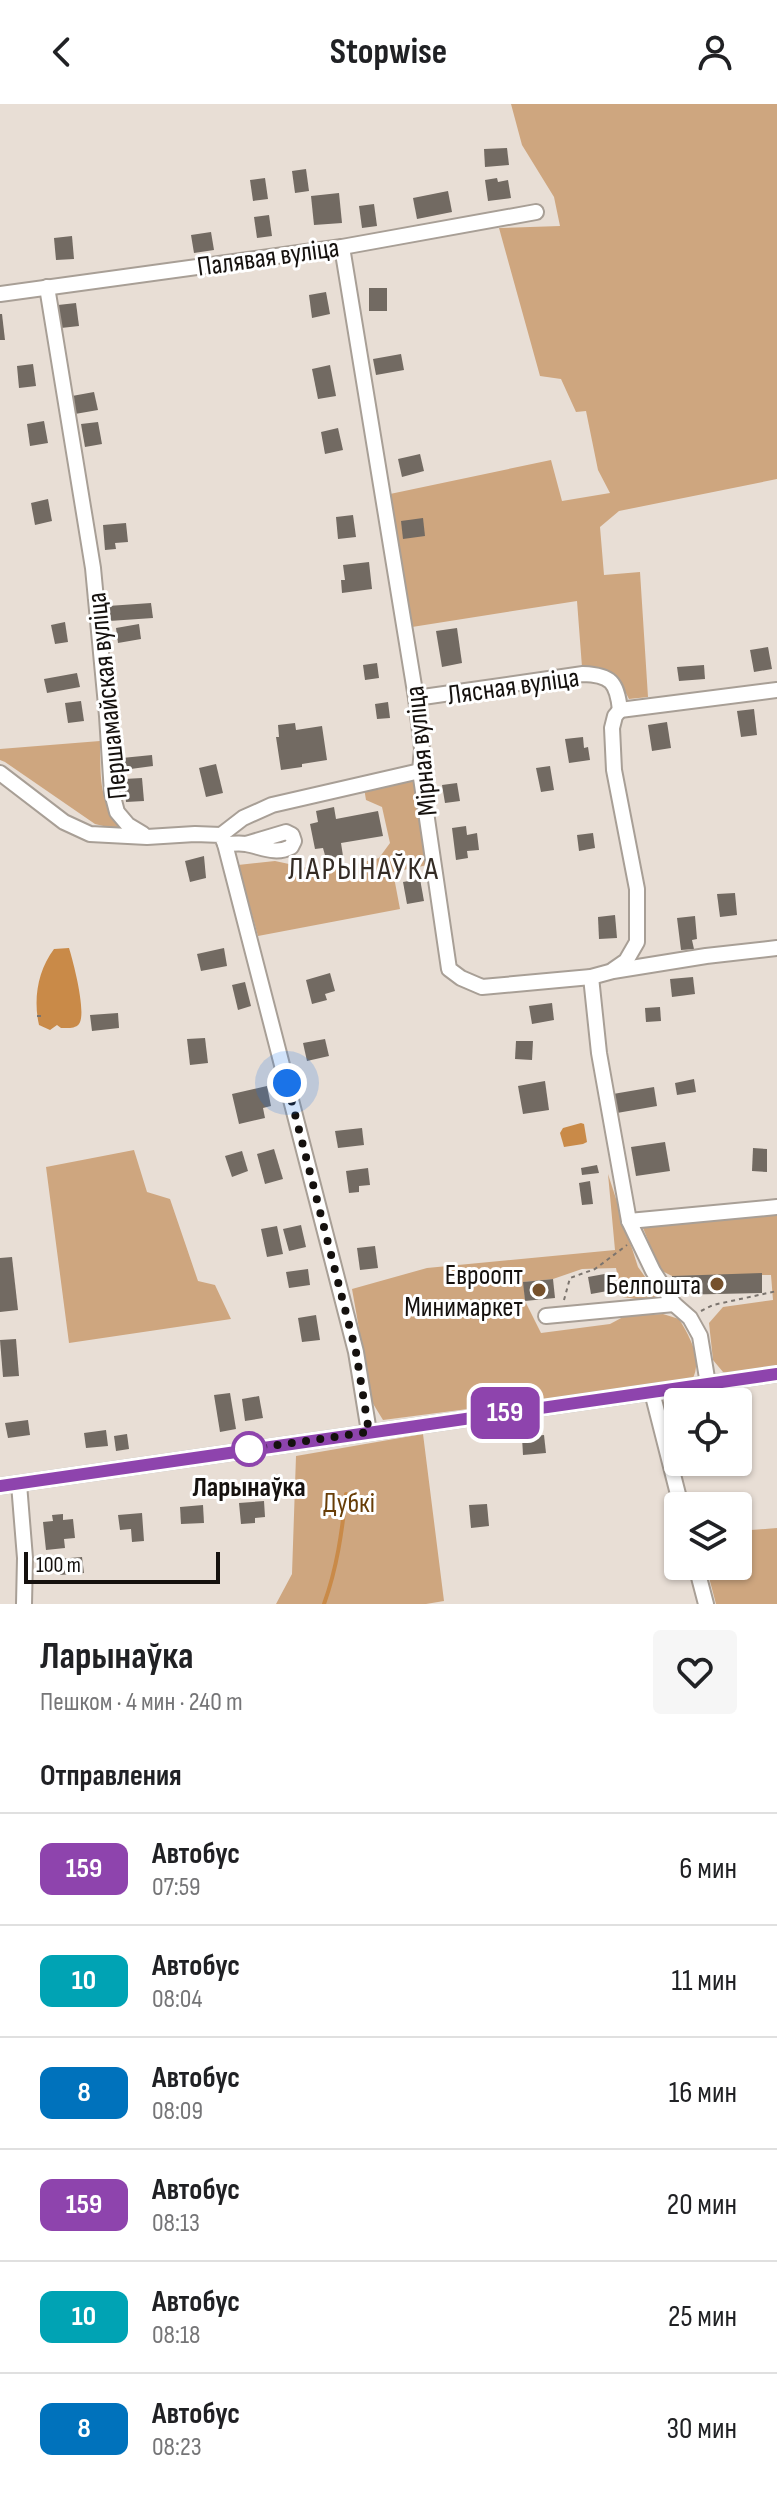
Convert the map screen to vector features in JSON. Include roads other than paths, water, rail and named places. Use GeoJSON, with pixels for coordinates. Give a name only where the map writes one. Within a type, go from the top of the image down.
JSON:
{"type":"FeatureCollection","features":[{"type":"Feature","properties":{"kind":"street","name":"Палявая вуліца"},"geometry":{"type":"LineString","coordinates":[[0,294],[342,247],[536,212]]}},
{"type":"Feature","properties":{"kind":"street","name":"Мірная вуліца"},"geometry":{"type":"LineString","coordinates":[[342,247],[416,698],[422,749],[420,771],[449,969],[482,987],[591,977]]}},
{"type":"Feature","properties":{"kind":"street","name":"Першамайская вуліца"},"geometry":{"type":"LineString","coordinates":[[47,287],[93,568],[112,793],[117,812],[128,825],[147,837],[195,834],[246,844]]}},
{"type":"Feature","properties":{"kind":"street","name":"Лясная вуліца"},"geometry":{"type":"LineString","coordinates":[[416,698],[583,674],[601,675],[613,682],[620,710]]}},
{"type":"Feature","properties":{"kind":"street"},"geometry":{"type":"LineString","coordinates":[[613,971],[626,961],[637,942],[637,889],[614,770],[612,728],[615,716],[620,710],[777,690]]}},
{"type":"Feature","properties":{"kind":"street"},"geometry":{"type":"LineString","coordinates":[[369,1432],[356,1352],[223,839],[243,818],[272,805],[420,771]]}},
{"type":"Feature","properties":{"kind":"street"},"geometry":{"type":"LineString","coordinates":[[0,773],[64,822],[90,834],[147,837]]}},
{"type":"Feature","properties":{"kind":"street"},"geometry":{"type":"LineString","coordinates":[[708,1384],[700,1336],[690,1318],[674,1304],[653,1271],[629,1221],[599,1053],[591,977],[706,956],[777,948]]}},
{"type":"Feature","properties":{"kind":"street"},"geometry":{"type":"LineString","coordinates":[[629,1221],[777,1207]]}},
{"type":"Feature","properties":{"kind":"street"},"geometry":{"type":"LineString","coordinates":[[546,1316],[674,1304]]}},
{"type":"Feature","properties":{"kind":"street"},"geometry":{"type":"LineString","coordinates":[[0,1486],[777,1374]]}},
{"type":"Feature","properties":{"kind":"street"},"geometry":{"type":"LineString","coordinates":[[652,1392],[677,1492]]}},
{"type":"Feature","properties":{"kind":"street"},"geometry":{"type":"LineString","coordinates":[[19,1484],[25,1558],[24,1604]]}},
{"type":"Feature","properties":{"kind":"street"},"geometry":{"type":"LineString","coordinates":[[700,1580],[706,1604]]}},
{"type":"Feature","properties":{"kind":"waterway"},"geometry":{"type":"LineString","coordinates":[[324,1604],[338,1550],[346,1494]]}},
{"type":"Feature","properties":{"kind":"place","name":"Белпошта"},"geometry":{"type":"Point","coordinates":[717,1284]}},
{"type":"Feature","properties":{"kind":"place","name":"Евроопт Минимаркет"},"geometry":{"type":"Point","coordinates":[539,1290]}},
{"type":"Feature","properties":{"kind":"place","name":"Ларынаўка"},"geometry":{"type":"Point","coordinates":[249,1449]}},
{"type":"Feature","properties":{"kind":"district","name":"ЛАРЫНАЎКА"},"geometry":{"type":"Point","coordinates":[364,868]}},
{"type":"Feature","properties":{"kind":"park label","name":"Дубкі"},"geometry":{"type":"Point","coordinates":[349,1502]}}]}
